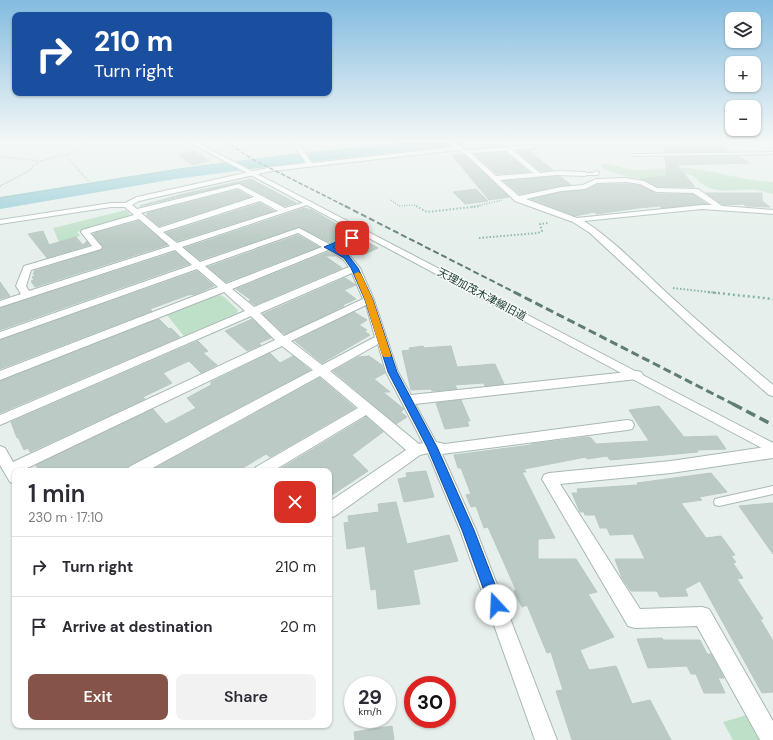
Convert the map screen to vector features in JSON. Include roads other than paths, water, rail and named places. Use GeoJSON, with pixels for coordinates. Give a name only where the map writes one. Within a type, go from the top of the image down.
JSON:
{"type":"FeatureCollection","features":[{"type":"Feature","properties":{"kind":"street"},"geometry":{"type":"LineString","coordinates":[[134,211],[137,199],[233,176]]}},
{"type":"Feature","properties":{"kind":"street","name":"天理加茂木津線旧道"},"geometry":{"type":"LineString","coordinates":[[255,176],[637,375],[773,449]]}},
{"type":"Feature","properties":{"kind":"street"},"geometry":{"type":"LineString","coordinates":[[491,176],[518,199],[576,220],[593,231],[703,332],[773,392]]}},
{"type":"Feature","properties":{"kind":"street"},"geometry":{"type":"LineString","coordinates":[[494,178],[531,176]]}},
{"type":"Feature","properties":{"kind":"street"},"geometry":{"type":"LineString","coordinates":[[518,199],[561,189],[585,187],[596,181],[626,180],[642,182],[656,190],[695,191],[719,207]]}},
{"type":"Feature","properties":{"kind":"street"},"geometry":{"type":"LineString","coordinates":[[27,295],[21,286],[27,268],[98,247],[85,232],[134,211],[239,186],[284,211]]}},
{"type":"Feature","properties":{"kind":"street"},"geometry":{"type":"LineString","coordinates":[[156,231],[260,198]]}},
{"type":"Feature","properties":{"kind":"street"},"geometry":{"type":"LineString","coordinates":[[0,304],[309,203]]}},
{"type":"Feature","properties":{"kind":"street"},"geometry":{"type":"LineString","coordinates":[[0,222],[111,205],[134,211],[253,312],[282,340],[321,370],[416,450]]}},
{"type":"Feature","properties":{"kind":"street"},"geometry":{"type":"LineString","coordinates":[[576,220],[702,207],[773,212]]}},
{"type":"Feature","properties":{"kind":"street"},"geometry":{"type":"LineString","coordinates":[[0,336],[299,230],[346,257],[355,268],[369,300],[392,372],[432,447],[468,530],[546,740]]}},
{"type":"Feature","properties":{"kind":"street"},"geometry":{"type":"LineString","coordinates":[[0,376],[365,233]]}},
{"type":"Feature","properties":{"kind":"street"},"geometry":{"type":"LineString","coordinates":[[0,420],[355,268]]}},
{"type":"Feature","properties":{"kind":"street"},"geometry":{"type":"LineString","coordinates":[[25,468],[282,340],[369,300]]}},
{"type":"Feature","properties":{"kind":"street"},"geometry":{"type":"LineString","coordinates":[[140,468],[381,338]]}},
{"type":"Feature","properties":{"kind":"street"},"geometry":{"type":"LineString","coordinates":[[408,400],[637,375]]}},
{"type":"Feature","properties":{"kind":"street"},"geometry":{"type":"LineString","coordinates":[[266,468],[367,409]]}},
{"type":"Feature","properties":{"kind":"street"},"geometry":{"type":"LineString","coordinates":[[332,509],[416,450],[432,447],[445,449],[627,425]]}},
{"type":"Feature","properties":{"kind":"street"},"geometry":{"type":"LineString","coordinates":[[0,452],[12,472]]}},
{"type":"Feature","properties":{"kind":"street"},"geometry":{"type":"LineString","coordinates":[[772,740],[702,616],[635,619],[549,479],[671,467],[773,452]]}},
{"type":"Feature","properties":{"kind":"lane"},"geometry":{"type":"LineString","coordinates":[[719,502],[773,490]]}},
{"type":"Feature","properties":{"kind":"waterway"},"geometry":{"type":"LineString","coordinates":[[0,203],[166,176]]}},
{"type":"Feature","properties":{"kind":"railway"},"geometry":{"type":"LineString","coordinates":[[285,176],[347,207]]}},
{"type":"Feature","properties":{"kind":"railway"},"geometry":{"type":"LineString","coordinates":[[345,206],[516,293]]}},
{"type":"Feature","properties":{"kind":"railway"},"geometry":{"type":"LineString","coordinates":[[514,292],[735,405]]}},
{"type":"Feature","properties":{"kind":"railway"},"geometry":{"type":"LineString","coordinates":[[733,404],[773,425]]}}]}
